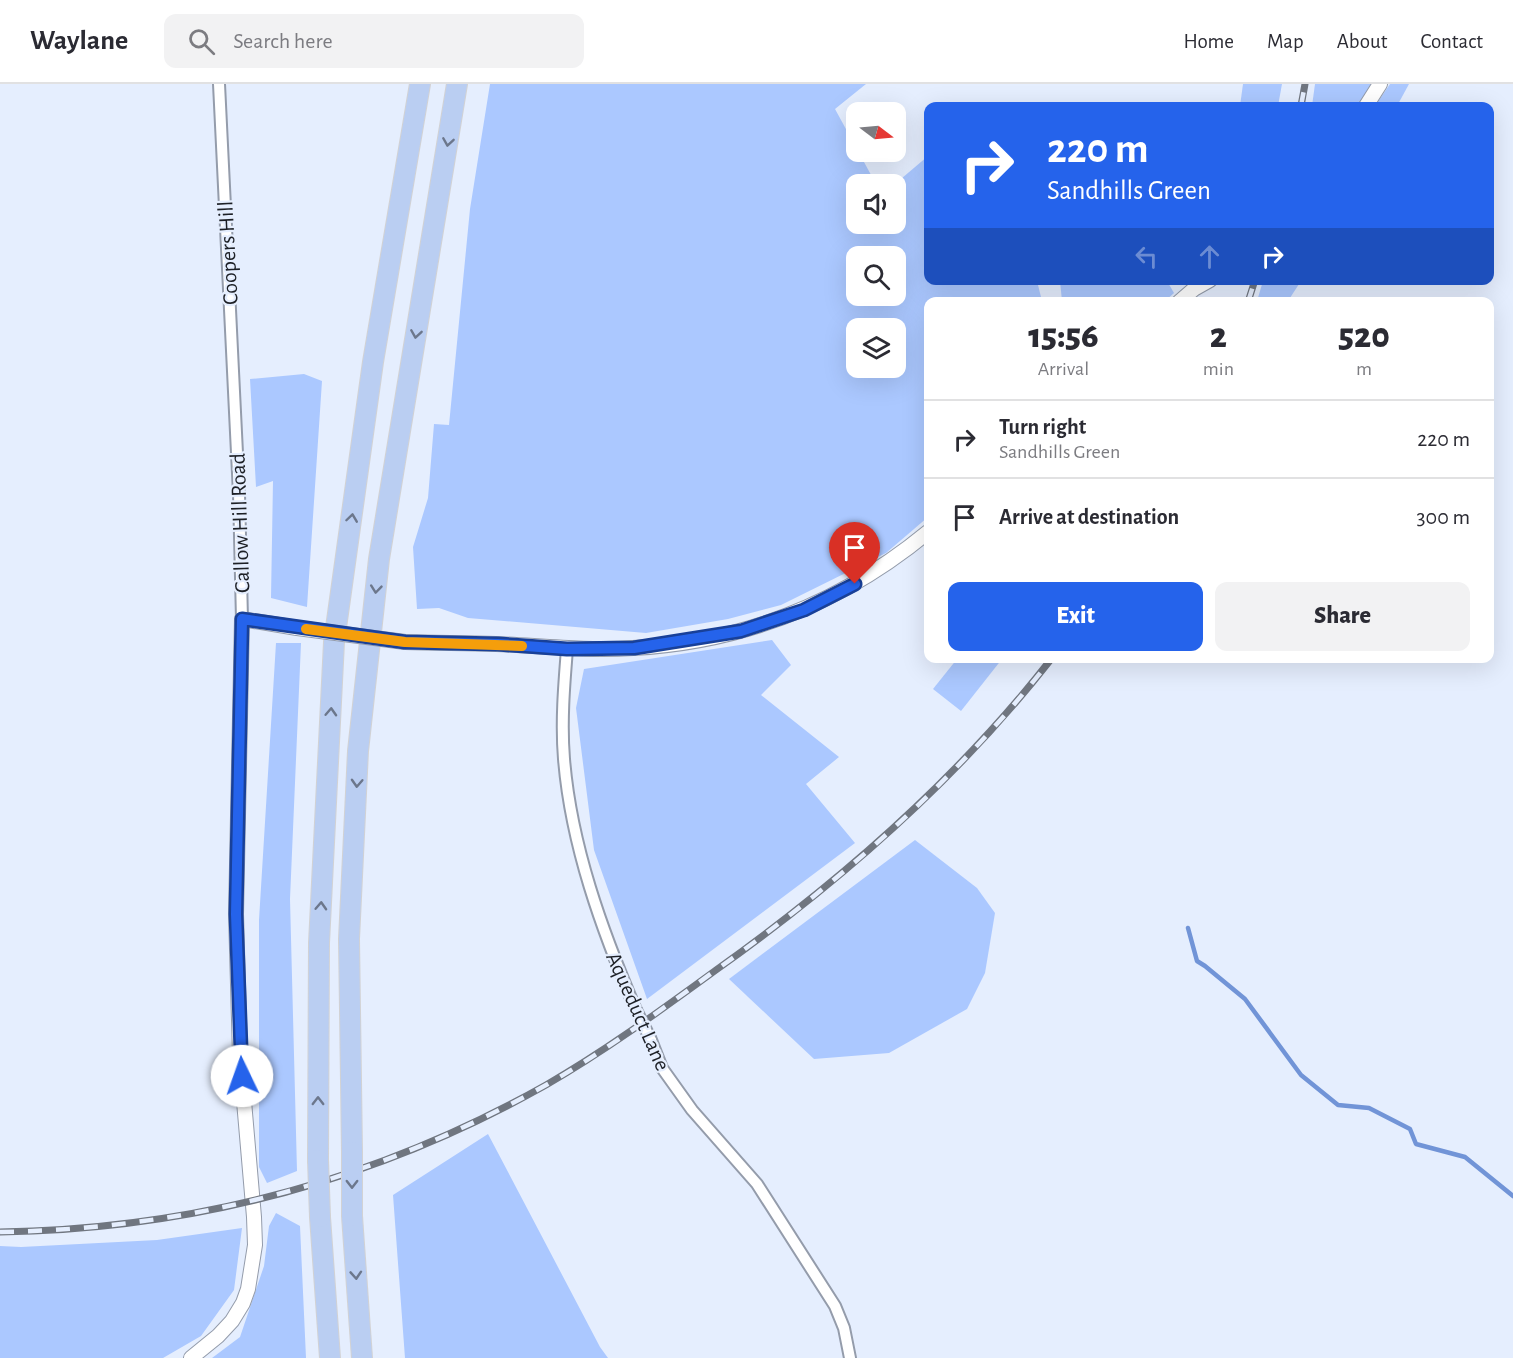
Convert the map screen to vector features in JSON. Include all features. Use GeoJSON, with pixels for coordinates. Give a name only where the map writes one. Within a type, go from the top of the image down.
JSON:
{"type":"FeatureCollection","features":[{"type":"Feature","properties":{"kind":"highway"},"geometry":{"type":"LineString","coordinates":[[330,1358],[318,1160],[319,943],[334,642],[373,362],[420,84]]}},
{"type":"Feature","properties":{"kind":"highway"},"geometry":{"type":"LineString","coordinates":[[362,1358],[352,1216],[349,939],[358,751],[379,559],[457,84]]}},
{"type":"Feature","properties":{"kind":"street","name":"Coopers Hill"},"geometry":{"type":"LineString","coordinates":[[219,84],[236,421]]}},
{"type":"Feature","properties":{"kind":"street"},"geometry":{"type":"LineString","coordinates":[[1369,102],[1380,84]]}},
{"type":"Feature","properties":{"kind":"street"},"geometry":{"type":"LineString","coordinates":[[1185,297],[1201,285]]}},
{"type":"Feature","properties":{"kind":"street","name":"Callow Hill Road"},"geometry":{"type":"LineString","coordinates":[[191,1358],[218,1336],[232,1321],[243,1303],[248,1289],[255,1245],[240,1055],[236,914],[242,619],[236,421]]}},
{"type":"Feature","properties":{"kind":"street"},"geometry":{"type":"LineString","coordinates":[[242,619],[405,642],[498,644],[567,649],[634,648],[741,631],[804,610],[855,584],[895,559],[924,535]]}},
{"type":"Feature","properties":{"kind":"street","name":"Aqueduct Lane"},"geometry":{"type":"LineString","coordinates":[[567,649],[564,759],[581,853],[604,932],[662,1068],[692,1110],[757,1184],[835,1306],[850,1358]]}},
{"type":"Feature","properties":{"kind":"shaded area"},"geometry":{"type":"Polygon","coordinates":[[[490,84],[866,84],[835,109],[846,129],[846,162],[864,162],[871,174],[846,174],[846,234],[906,234],[906,175],[924,159],[924,285],[1038,285],[1041,297],[924,297],[924,520],[886,553],[781,605],[728,619],[646,633],[468,618],[439,608],[417,609],[413,547],[428,498],[434,424],[449,425],[470,209],[490,84]]]}},
{"type":"Feature","properties":{"kind":"shaded area"},"geometry":{"type":"Polygon","coordinates":[[[1243,84],[1282,84],[1279,102],[1241,102],[1243,84]]]}},
{"type":"Feature","properties":{"kind":"shaded area"},"geometry":{"type":"Polygon","coordinates":[[[1315,84],[1373,84],[1362,102],[1313,102],[1315,84]]]}},
{"type":"Feature","properties":{"kind":"shaded area"},"geometry":{"type":"Polygon","coordinates":[[[1390,84],[1409,84],[1399,102],[1378,102],[1390,84]]]}},
{"type":"Feature","properties":{"kind":"shaded area"},"geometry":{"type":"Polygon","coordinates":[[[1060,285],[1169,285],[1174,293],[1170,297],[1062,297],[1060,285]]]}},
{"type":"Feature","properties":{"kind":"shaded area"},"geometry":{"type":"Polygon","coordinates":[[[1262,285],[1298,285],[1291,297],[1258,297],[1262,285]]]}},
{"type":"Feature","properties":{"kind":"shaded area"},"geometry":{"type":"Polygon","coordinates":[[[304,374],[322,381],[307,607],[271,598],[273,481],[256,487],[250,379],[304,374]]]}},
{"type":"Feature","properties":{"kind":"shaded area"},"geometry":{"type":"Polygon","coordinates":[[[772,640],[791,665],[761,695],[839,757],[806,784],[855,843],[647,999],[594,850],[576,708],[584,669],[772,640]]]}},
{"type":"Feature","properties":{"kind":"shaded area"},"geometry":{"type":"Polygon","coordinates":[[[276,643],[301,643],[290,899],[297,1171],[267,1183],[259,1167],[259,920],[276,643]]]}},
{"type":"Feature","properties":{"kind":"shaded area"},"geometry":{"type":"Polygon","coordinates":[[[954,663],[999,663],[961,711],[933,689],[954,663]]]}},
{"type":"Feature","properties":{"kind":"shaded area"},"geometry":{"type":"Polygon","coordinates":[[[915,840],[977,888],[995,913],[985,973],[967,1009],[889,1053],[814,1059],[729,979],[915,840]]]}},
{"type":"Feature","properties":{"kind":"shaded area"},"geometry":{"type":"Polygon","coordinates":[[[488,1134],[600,1347],[608,1358],[405,1358],[393,1195],[488,1134]]]}},
{"type":"Feature","properties":{"kind":"shaded area"},"geometry":{"type":"Polygon","coordinates":[[[276,1213],[300,1226],[306,1358],[212,1358],[240,1337],[264,1266],[269,1226],[276,1213]]]}},
{"type":"Feature","properties":{"kind":"shaded area"},"geometry":{"type":"Polygon","coordinates":[[[242,1228],[234,1290],[201,1336],[163,1358],[0,1358],[0,1246],[21,1247],[157,1240],[242,1228]]]}},
{"type":"Feature","properties":{"kind":"waterway"},"geometry":{"type":"LineString","coordinates":[[1188,928],[1197,961],[1245,999],[1301,1075],[1338,1105],[1369,1108],[1410,1129],[1416,1144],[1465,1157],[1513,1196]]}},
{"type":"Feature","properties":{"kind":"railway"},"geometry":{"type":"LineString","coordinates":[[1302,102],[1305,84]]}},
{"type":"Feature","properties":{"kind":"railway"},"geometry":{"type":"LineString","coordinates":[[1250,297],[1253,285]]}},
{"type":"Feature","properties":{"kind":"railway"},"geometry":{"type":"LineString","coordinates":[[0,1232],[72,1229],[143,1221],[213,1209],[282,1193],[417,1148],[546,1085],[675,1000],[808,901],[937,787],[977,746],[1048,663]]}},
{"type":"Feature","properties":{"kind":"slow traffic"},"geometry":{"type":"LineString","coordinates":[[306,629],[405,642],[522,646]]}},
{"type":"Feature","properties":{"kind":"route"},"geometry":{"type":"LineString","coordinates":[[242,1076],[236,914],[242,619],[405,642],[498,644],[567,649],[634,648],[684,642],[741,631],[804,610],[855,584]]}}]}
